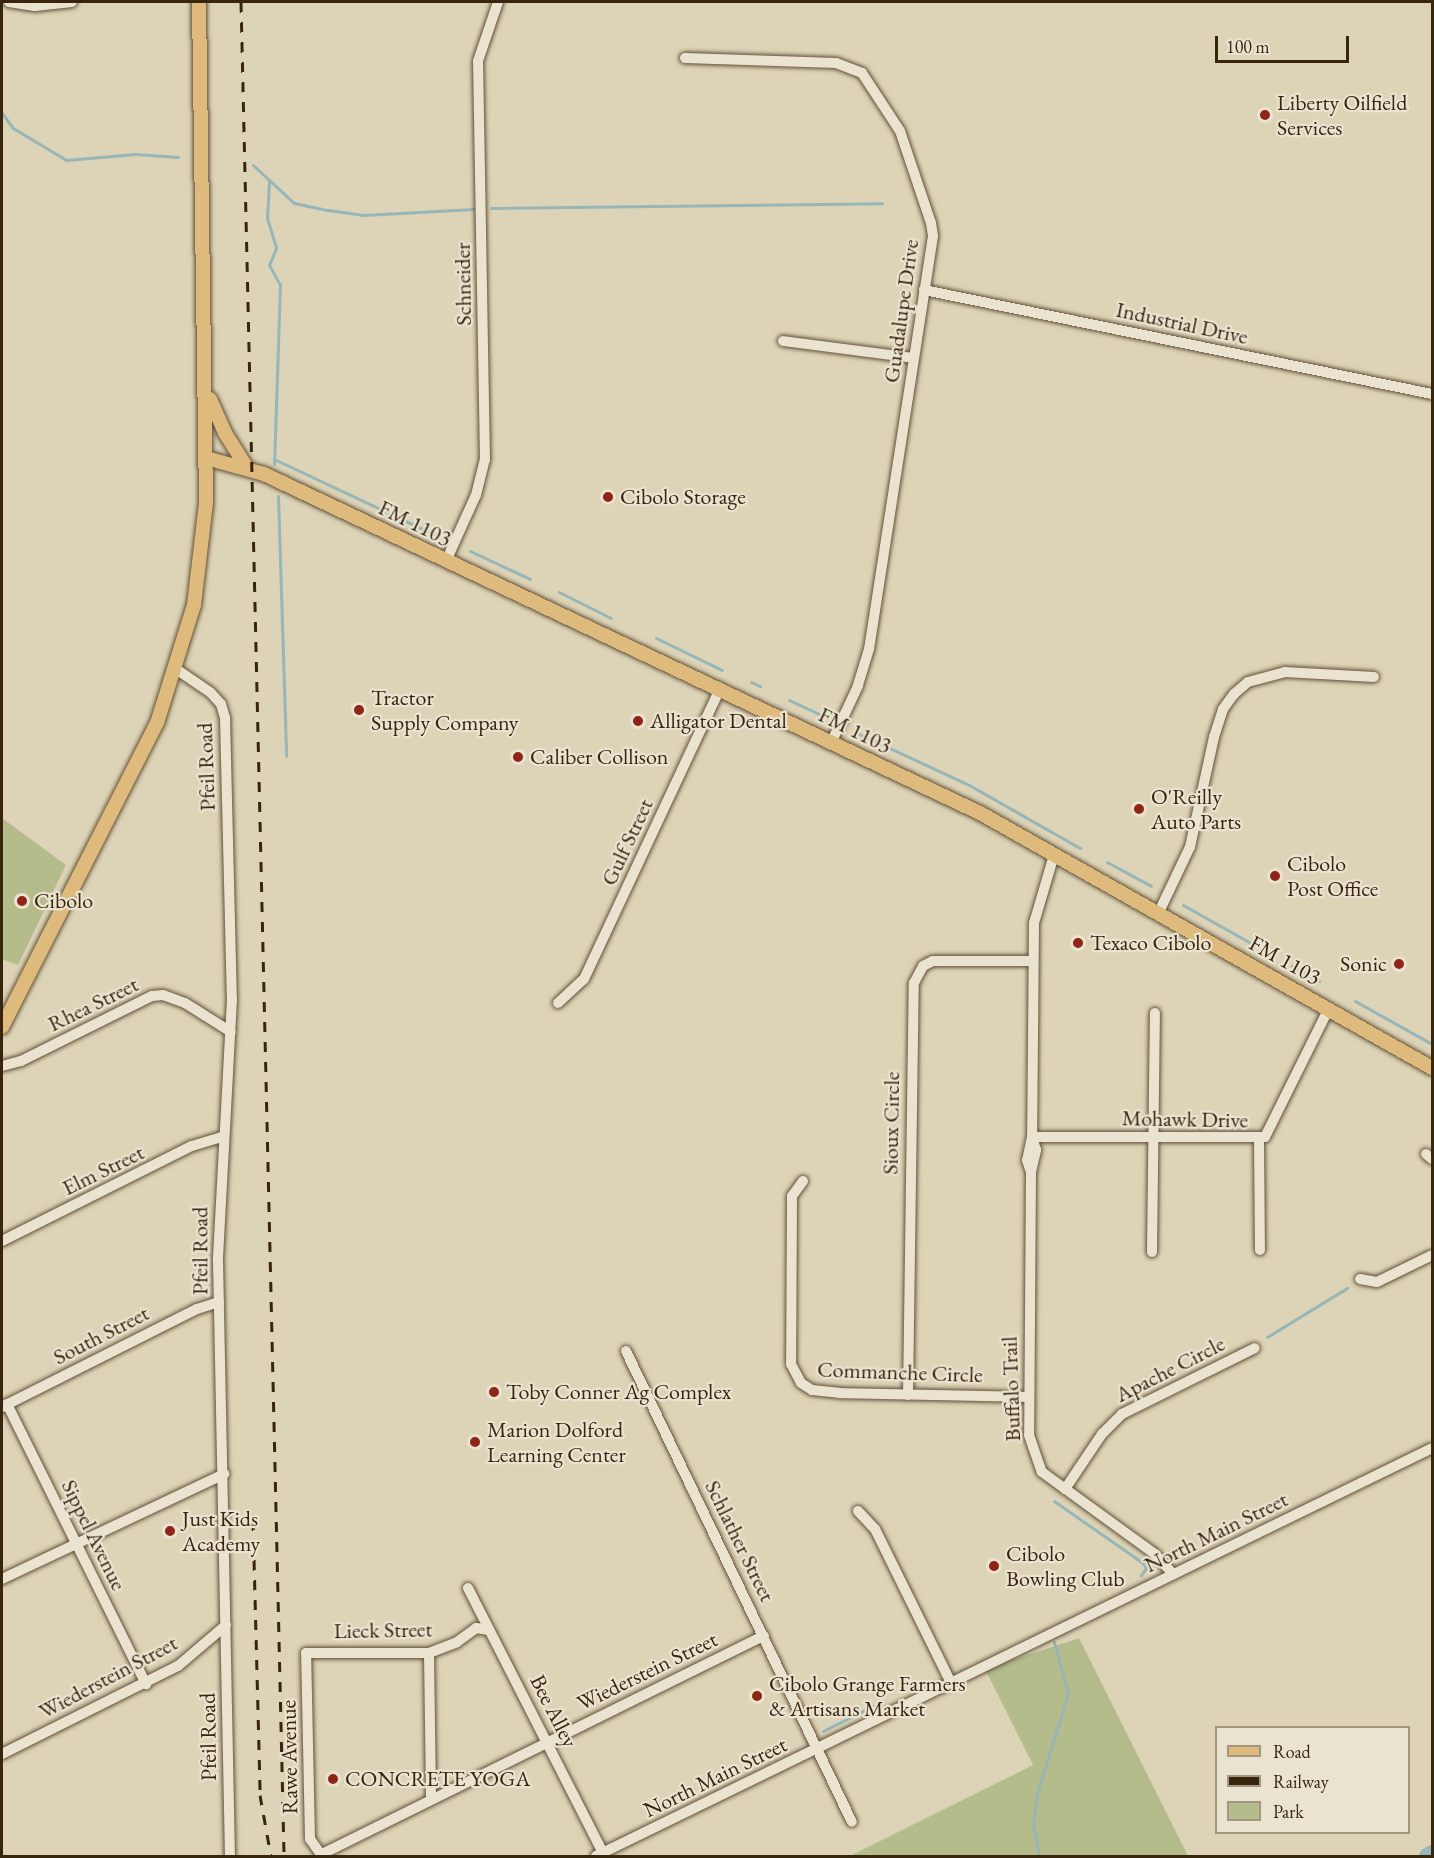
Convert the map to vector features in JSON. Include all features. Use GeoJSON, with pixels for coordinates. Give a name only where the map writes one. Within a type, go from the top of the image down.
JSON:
{"type":"FeatureCollection","features":[{"type":"Feature","properties":{"kind":"main road"},"geometry":{"type":"LineString","coordinates":[[2,1027],[157,723],[176,669],[200,570],[206,458],[206,384],[199,2]]}},
{"type":"Feature","properties":{"kind":"main road"},"geometry":{"type":"LineString","coordinates":[[206,384],[214,412],[248,468]]}},
{"type":"Feature","properties":{"kind":"main road","name":"FM 1103"},"geometry":{"type":"LineString","coordinates":[[206,458],[248,468],[832,741],[980,813],[1432,1068]]}},
{"type":"Feature","properties":{"kind":"street"},"geometry":{"type":"LineString","coordinates":[[9,2],[35,6],[72,2]]}},
{"type":"Feature","properties":{"kind":"street","name":"Schneider"},"geometry":{"type":"LineString","coordinates":[[446,561],[476,495],[485,460],[478,72],[480,49],[498,2]]}},
{"type":"Feature","properties":{"kind":"street","name":"Guadalupe Drive"},"geometry":{"type":"LineString","coordinates":[[685,58],[836,63],[855,68],[870,80],[900,131],[926,201],[933,236],[869,649],[858,686],[832,741]]}},
{"type":"Feature","properties":{"kind":"street","name":"Industrial Drive"},"geometry":{"type":"LineString","coordinates":[[924,290],[1432,394]]}},
{"type":"Feature","properties":{"kind":"street"},"geometry":{"type":"LineString","coordinates":[[783,341],[914,358]]}},
{"type":"Feature","properties":{"kind":"street","name":"Pfeil Road"},"geometry":{"type":"LineString","coordinates":[[176,669],[211,693],[225,718],[231,1032],[222,1137],[219,1302],[230,1857]]}},
{"type":"Feature","properties":{"kind":"street"},"geometry":{"type":"LineString","coordinates":[[1158,914],[1190,848],[1214,737],[1223,709],[1233,694],[1248,682],[1276,673],[1374,677]]}},
{"type":"Feature","properties":{"kind":"street","name":"Gulf Street"},"geometry":{"type":"LineString","coordinates":[[558,1003],[584,979],[720,689]]}},
{"type":"Feature","properties":{"kind":"street","name":"Buffalo Trail"},"geometry":{"type":"LineString","coordinates":[[1054,855],[1036,909],[1032,961],[1032,1137],[1027,1160],[1031,1172],[1028,1424],[1034,1458],[1042,1472],[1155,1554],[1173,1574]]}},
{"type":"Feature","properties":{"kind":"street","name":"Sioux Circle"},"geometry":{"type":"LineString","coordinates":[[908,1395],[914,984],[923,966],[933,961],[1032,961]]}},
{"type":"Feature","properties":{"kind":"street","name":"Rhea Street"},"geometry":{"type":"LineString","coordinates":[[2,1066],[21,1061],[152,996],[163,994],[185,1003],[231,1032]]}},
{"type":"Feature","properties":{"kind":"street","name":"Mohawk Drive"},"geometry":{"type":"LineString","coordinates":[[1032,1137],[1258,1140],[1271,1133],[1329,1008]]}},
{"type":"Feature","properties":{"kind":"street"},"geometry":{"type":"LineString","coordinates":[[1152,1252],[1155,1012]]}},
{"type":"Feature","properties":{"kind":"street","name":"Elm Street"},"geometry":{"type":"LineString","coordinates":[[2,1241],[192,1146],[222,1137]]}},
{"type":"Feature","properties":{"kind":"street"},"geometry":{"type":"LineString","coordinates":[[1258,1140],[1260,1250]]}},
{"type":"Feature","properties":{"kind":"street","name":"Commanche Circle"},"geometry":{"type":"LineString","coordinates":[[803,1181],[792,1196],[793,1371],[806,1388],[821,1392],[1028,1397]]}},
{"type":"Feature","properties":{"kind":"street"},"geometry":{"type":"LineString","coordinates":[[1360,1279],[1377,1282],[1432,1255]]}},
{"type":"Feature","properties":{"kind":"street","name":"South Street"},"geometry":{"type":"LineString","coordinates":[[4,1406],[196,1309],[219,1302]]}},
{"type":"Feature","properties":{"kind":"street","name":"Apache Circle"},"geometry":{"type":"LineString","coordinates":[[1065,1489],[1102,1434],[1122,1414],[1255,1348]]}},
{"type":"Feature","properties":{"kind":"street","name":"Schlather Street"},"geometry":{"type":"LineString","coordinates":[[626,1351],[852,1822]]}},
{"type":"Feature","properties":{"kind":"street","name":"Sippel Avenue"},"geometry":{"type":"LineString","coordinates":[[4,1406],[77,1543],[146,1684]]}},
{"type":"Feature","properties":{"kind":"street","name":"North Main Street"},"geometry":{"type":"LineString","coordinates":[[600,1855],[1432,1448]]}},
{"type":"Feature","properties":{"kind":"street"},"geometry":{"type":"LineString","coordinates":[[2,1580],[224,1474]]}},
{"type":"Feature","properties":{"kind":"street"},"geometry":{"type":"LineString","coordinates":[[858,1511],[875,1529],[951,1683]]}},
{"type":"Feature","properties":{"kind":"street","name":"Bee Alley"},"geometry":{"type":"LineString","coordinates":[[468,1588],[546,1741],[600,1855]]}},
{"type":"Feature","properties":{"kind":"street","name":"Wiederstein Street"},"geometry":{"type":"LineString","coordinates":[[2,1754],[178,1666],[226,1625]]}},
{"type":"Feature","properties":{"kind":"street","name":"Lieck Street"},"geometry":{"type":"LineString","coordinates":[[306,1653],[429,1653],[457,1642],[476,1628],[489,1630]]}},
{"type":"Feature","properties":{"kind":"street","name":"Wiederstein Street"},"geometry":{"type":"LineString","coordinates":[[321,1856],[431,1797],[764,1636]]}},
{"type":"Feature","properties":{"kind":"street","name":"Rawe Avenue"},"geometry":{"type":"LineString","coordinates":[[306,1653],[310,1839],[321,1856]]}},
{"type":"Feature","properties":{"kind":"street"},"geometry":{"type":"LineString","coordinates":[[429,1653],[431,1797]]}},
{"type":"Feature","properties":{"kind":"green space"},"geometry":{"type":"Polygon","coordinates":[[[2,818],[66,865],[18,965],[2,959],[2,818]]]}},
{"type":"Feature","properties":{"kind":"green space"},"geometry":{"type":"Polygon","coordinates":[[[1079,1638],[1188,1856],[850,1856],[1033,1765],[985,1669],[1079,1638]]]}},
{"type":"Feature","properties":{"kind":"waterway"},"geometry":{"type":"LineString","coordinates":[[2,113],[13,128],[66,160],[135,154],[178,157]]}},
{"type":"Feature","properties":{"kind":"waterway"},"geometry":{"type":"LineString","coordinates":[[253,165],[294,203],[328,210],[364,215],[474,209]]}},
{"type":"Feature","properties":{"kind":"waterway"},"geometry":{"type":"LineString","coordinates":[[269,181],[267,218],[276,248],[269,265],[280,285],[274,464]]}},
{"type":"Feature","properties":{"kind":"waterway"},"geometry":{"type":"LineString","coordinates":[[491,208],[882,203]]}},
{"type":"Feature","properties":{"kind":"waterway"},"geometry":{"type":"LineString","coordinates":[[274,459],[438,536]]}},
{"type":"Feature","properties":{"kind":"waterway"},"geometry":{"type":"LineString","coordinates":[[278,496],[286,756]]}},
{"type":"Feature","properties":{"kind":"waterway"},"geometry":{"type":"LineString","coordinates":[[470,551],[530,579]]}},
{"type":"Feature","properties":{"kind":"waterway"},"geometry":{"type":"LineString","coordinates":[[559,592],[611,618]]}},
{"type":"Feature","properties":{"kind":"waterway"},"geometry":{"type":"LineString","coordinates":[[656,638],[722,670]]}},
{"type":"Feature","properties":{"kind":"waterway"},"geometry":{"type":"LineString","coordinates":[[751,682],[760,686]]}},
{"type":"Feature","properties":{"kind":"waterway"},"geometry":{"type":"LineString","coordinates":[[789,700],[825,717]]}},
{"type":"Feature","properties":{"kind":"waterway"},"geometry":{"type":"LineString","coordinates":[[855,732],[969,785],[1080,848]]}},
{"type":"Feature","properties":{"kind":"waterway"},"geometry":{"type":"LineString","coordinates":[[1107,862],[1151,886]]}},
{"type":"Feature","properties":{"kind":"waterway"},"geometry":{"type":"LineString","coordinates":[[1183,905],[1265,951]]}},
{"type":"Feature","properties":{"kind":"waterway"},"geometry":{"type":"LineString","coordinates":[[1292,966],[1319,981]]}},
{"type":"Feature","properties":{"kind":"waterway"},"geometry":{"type":"LineString","coordinates":[[1355,1001],[1432,1044]]}},
{"type":"Feature","properties":{"kind":"waterway"},"geometry":{"type":"LineString","coordinates":[[1267,1337],[1347,1288]]}},
{"type":"Feature","properties":{"kind":"waterway"},"geometry":{"type":"LineString","coordinates":[[1054,1501],[1143,1563],[1146,1568],[1141,1575]]}},
{"type":"Feature","properties":{"kind":"waterway"},"geometry":{"type":"LineString","coordinates":[[1039,1856],[1033,1826],[1037,1793],[1068,1694],[1054,1642]]}},
{"type":"Feature","properties":{"kind":"waterway"},"geometry":{"type":"LineString","coordinates":[[823,1731],[873,1706]]}},
{"type":"Feature","properties":{"kind":"waterway"},"geometry":{"type":"LineString","coordinates":[[1427,1856],[1432,1853]]}},
{"type":"Feature","properties":{"kind":"railway"},"geometry":{"type":"LineString","coordinates":[[241,2],[284,1856]]}},
{"type":"Feature","properties":{"kind":"railway"},"geometry":{"type":"LineString","coordinates":[[253,1520],[260,1795],[271,1856]]}},
{"type":"Feature","properties":{"kind":"place","name":"Liberty Oilfield Services"},"geometry":{"type":"Point","coordinates":[1265,115]}},
{"type":"Feature","properties":{"kind":"place","name":"Cibolo Storage"},"geometry":{"type":"Point","coordinates":[608,497]}},
{"type":"Feature","properties":{"kind":"place","name":"Tractor Supply Company"},"geometry":{"type":"Point","coordinates":[359,710]}},
{"type":"Feature","properties":{"kind":"place","name":"Alligator Dental"},"geometry":{"type":"Point","coordinates":[638,721]}},
{"type":"Feature","properties":{"kind":"place","name":"Caliber Collison"},"geometry":{"type":"Point","coordinates":[518,757]}},
{"type":"Feature","properties":{"kind":"place","name":"O'Reilly Auto Parts"},"geometry":{"type":"Point","coordinates":[1139,809]}},
{"type":"Feature","properties":{"kind":"place","name":"Cibolo Post Office"},"geometry":{"type":"Point","coordinates":[1275,876]}},
{"type":"Feature","properties":{"kind":"place","name":"Cibolo"},"geometry":{"type":"Point","coordinates":[22,901]}},
{"type":"Feature","properties":{"kind":"place","name":"Texaco Cibolo"},"geometry":{"type":"Point","coordinates":[1078,943]}},
{"type":"Feature","properties":{"kind":"place","name":"Sonic"},"geometry":{"type":"Point","coordinates":[1399,964]}},
{"type":"Feature","properties":{"kind":"place","name":"Toby Conner Ag Complex"},"geometry":{"type":"Point","coordinates":[494,1392]}},
{"type":"Feature","properties":{"kind":"place","name":"Marion Dolford Learning Center"},"geometry":{"type":"Point","coordinates":[475,1442]}},
{"type":"Feature","properties":{"kind":"place","name":"Just Kids Academy"},"geometry":{"type":"Point","coordinates":[170,1531]}},
{"type":"Feature","properties":{"kind":"place","name":"Cibolo Bowling Club"},"geometry":{"type":"Point","coordinates":[994,1566]}},
{"type":"Feature","properties":{"kind":"place","name":"Cibolo Grange Farmers & Artisans Market"},"geometry":{"type":"Point","coordinates":[757,1696]}},
{"type":"Feature","properties":{"kind":"place","name":"CONCRETE YOGA"},"geometry":{"type":"Point","coordinates":[333,1779]}}]}
